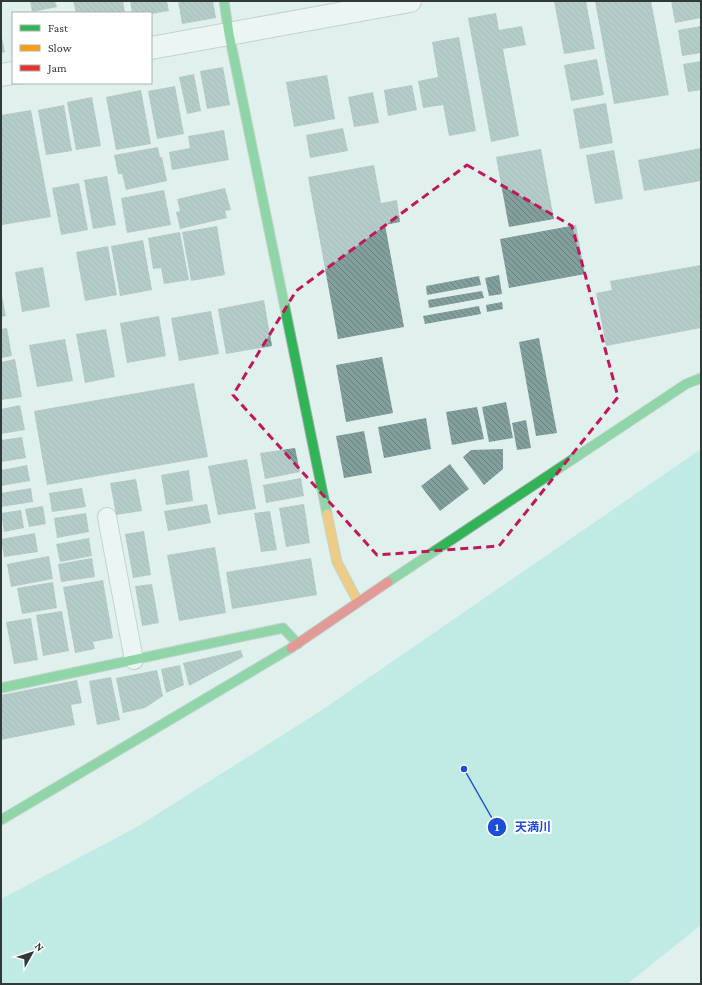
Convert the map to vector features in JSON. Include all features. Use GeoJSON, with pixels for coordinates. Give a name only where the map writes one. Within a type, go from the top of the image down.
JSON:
{"type":"FeatureCollection","features":[{"type":"Feature","properties":{"kind":"street"},"geometry":{"type":"LineString","coordinates":[[224,1],[229,34],[337,562],[358,602]]}},
{"type":"Feature","properties":{"kind":"street"},"geometry":{"type":"LineString","coordinates":[[152,48],[410,1]]}},
{"type":"Feature","properties":{"kind":"street"},"geometry":{"type":"LineString","coordinates":[[1,75],[12,73]]}},
{"type":"Feature","properties":{"kind":"street"},"geometry":{"type":"LineString","coordinates":[[1,820],[298,644],[358,602],[686,384],[701,378]]}},
{"type":"Feature","properties":{"kind":"street"},"geometry":{"type":"LineString","coordinates":[[1,688],[283,628],[298,644]]}},
{"type":"Feature","properties":{"kind":"lane"},"geometry":{"type":"LineString","coordinates":[[107,518],[134,660]]}},
{"type":"Feature","properties":{"kind":"highlighted area"},"geometry":{"type":"Polygon","coordinates":[[[467,165],[572,226],[618,397],[499,546],[377,555],[233,395],[296,291],[467,165]]]}},
{"type":"Feature","properties":{"kind":"water"},"geometry":{"type":"Polygon","coordinates":[[[701,449],[701,925],[627,984],[1,984],[1,899],[137,827],[319,712],[701,449]]]}},
{"type":"Feature","properties":{"kind":"building"},"geometry":{"type":"Polygon","coordinates":[[[30,1],[55,1],[57,7],[32,12],[30,1]]]}},
{"type":"Feature","properties":{"kind":"building"},"geometry":{"type":"Polygon","coordinates":[[[73,1],[123,1],[125,12],[76,12],[73,1]]]}},
{"type":"Feature","properties":{"kind":"building"},"geometry":{"type":"Polygon","coordinates":[[[130,1],[167,1],[169,11],[152,14],[152,12],[132,12],[130,1]]]}},
{"type":"Feature","properties":{"kind":"building"},"geometry":{"type":"Polygon","coordinates":[[[178,1],[213,1],[216,18],[182,24],[178,1]]]}},
{"type":"Feature","properties":{"kind":"building"},"geometry":{"type":"Polygon","coordinates":[[[554,1],[586,1],[595,49],[564,54],[554,1]]]}},
{"type":"Feature","properties":{"kind":"building"},"geometry":{"type":"Polygon","coordinates":[[[595,1],[651,1],[669,95],[614,104],[595,1]]]}},
{"type":"Feature","properties":{"kind":"building"},"geometry":{"type":"Polygon","coordinates":[[[671,1],[701,1],[701,18],[675,23],[671,1]]]}},
{"type":"Feature","properties":{"kind":"building"},"geometry":{"type":"Polygon","coordinates":[[[496,13],[499,30],[522,26],[526,45],[503,49],[519,136],[491,142],[468,18],[496,13]]]}},
{"type":"Feature","properties":{"kind":"building"},"geometry":{"type":"Polygon","coordinates":[[[701,26],[701,53],[682,56],[678,30],[701,26]]]}},
{"type":"Feature","properties":{"kind":"building"},"geometry":{"type":"Polygon","coordinates":[[[1,33],[5,52],[1,53],[1,33]]]}},
{"type":"Feature","properties":{"kind":"building"},"geometry":{"type":"Polygon","coordinates":[[[459,37],[476,131],[449,136],[443,105],[423,108],[418,81],[438,77],[432,42],[459,37]]]}},
{"type":"Feature","properties":{"kind":"building"},"geometry":{"type":"Polygon","coordinates":[[[597,59],[604,95],[571,101],[564,65],[597,59]]]}},
{"type":"Feature","properties":{"kind":"building"},"geometry":{"type":"Polygon","coordinates":[[[701,61],[701,90],[688,92],[683,64],[701,61]]]}},
{"type":"Feature","properties":{"kind":"building"},"geometry":{"type":"Polygon","coordinates":[[[223,67],[230,105],[207,109],[200,71],[223,67]]]}},
{"type":"Feature","properties":{"kind":"building"},"geometry":{"type":"Polygon","coordinates":[[[194,74],[201,111],[187,114],[179,77],[194,74]]]}},
{"type":"Feature","properties":{"kind":"building"},"geometry":{"type":"Polygon","coordinates":[[[327,75],[335,119],[294,127],[286,82],[327,75]]]}},
{"type":"Feature","properties":{"kind":"building"},"geometry":{"type":"Polygon","coordinates":[[[412,85],[417,110],[388,116],[384,90],[412,85]]]}},
{"type":"Feature","properties":{"kind":"building"},"geometry":{"type":"Polygon","coordinates":[[[175,86],[184,134],[157,139],[148,91],[175,86]]]}},
{"type":"Feature","properties":{"kind":"building"},"geometry":{"type":"Polygon","coordinates":[[[141,90],[151,144],[116,150],[106,97],[141,90]]]}},
{"type":"Feature","properties":{"kind":"building"},"geometry":{"type":"Polygon","coordinates":[[[373,92],[379,123],[354,127],[348,97],[373,92]]]}},
{"type":"Feature","properties":{"kind":"building"},"geometry":{"type":"Polygon","coordinates":[[[92,97],[101,146],[76,150],[67,102],[92,97]]]}},
{"type":"Feature","properties":{"kind":"building"},"geometry":{"type":"Polygon","coordinates":[[[606,103],[613,143],[580,149],[573,109],[606,103]]]}},
{"type":"Feature","properties":{"kind":"building"},"geometry":{"type":"Polygon","coordinates":[[[64,105],[72,151],[46,155],[38,110],[64,105]]]}},
{"type":"Feature","properties":{"kind":"building"},"geometry":{"type":"Polygon","coordinates":[[[31,110],[51,217],[2,225],[1,115],[31,110]]]}},
{"type":"Feature","properties":{"kind":"building"},"geometry":{"type":"Polygon","coordinates":[[[343,128],[348,151],[310,158],[306,135],[343,128]]]}},
{"type":"Feature","properties":{"kind":"building"},"geometry":{"type":"Polygon","coordinates":[[[224,130],[229,160],[172,170],[169,152],[190,148],[188,136],[224,130]]]}},
{"type":"Feature","properties":{"kind":"building"},"geometry":{"type":"Polygon","coordinates":[[[158,147],[160,157],[162,157],[167,181],[126,190],[122,174],[118,174],[114,155],[158,147]]]}},
{"type":"Feature","properties":{"kind":"building"},"geometry":{"type":"Polygon","coordinates":[[[701,148],[701,181],[644,191],[638,160],[701,148]]]}},
{"type":"Feature","properties":{"kind":"building"},"geometry":{"type":"Polygon","coordinates":[[[541,149],[554,219],[509,227],[496,157],[541,149]]]}},
{"type":"Feature","properties":{"kind":"building"},"geometry":{"type":"Polygon","coordinates":[[[614,150],[623,199],[595,204],[586,155],[614,150]]]}},
{"type":"Feature","properties":{"kind":"building"},"geometry":{"type":"Polygon","coordinates":[[[374,165],[381,203],[397,200],[400,222],[385,225],[404,327],[338,339],[308,177],[374,165]]]}},
{"type":"Feature","properties":{"kind":"building"},"geometry":{"type":"Polygon","coordinates":[[[107,176],[116,225],[93,229],[84,180],[107,176]]]}},
{"type":"Feature","properties":{"kind":"building"},"geometry":{"type":"Polygon","coordinates":[[[79,183],[88,230],[61,235],[52,188],[79,183]]]}},
{"type":"Feature","properties":{"kind":"building"},"geometry":{"type":"Polygon","coordinates":[[[225,188],[231,210],[225,211],[227,218],[180,229],[176,212],[180,211],[177,199],[225,188]]]}},
{"type":"Feature","properties":{"kind":"building"},"geometry":{"type":"Polygon","coordinates":[[[164,190],[171,225],[127,233],[121,198],[164,190]]]}},
{"type":"Feature","properties":{"kind":"building"},"geometry":{"type":"Polygon","coordinates":[[[576,225],[585,274],[509,288],[500,239],[576,225]]]}},
{"type":"Feature","properties":{"kind":"building"},"geometry":{"type":"Polygon","coordinates":[[[217,226],[225,275],[191,281],[182,232],[217,226]]]}},
{"type":"Feature","properties":{"kind":"building"},"geometry":{"type":"Polygon","coordinates":[[[180,232],[189,280],[164,284],[161,268],[153,269],[148,238],[180,232]]]}},
{"type":"Feature","properties":{"kind":"building"},"geometry":{"type":"Polygon","coordinates":[[[143,240],[152,290],[120,296],[111,246],[143,240]]]}},
{"type":"Feature","properties":{"kind":"building"},"geometry":{"type":"Polygon","coordinates":[[[108,246],[117,295],[85,301],[76,252],[108,246]]]}},
{"type":"Feature","properties":{"kind":"building"},"geometry":{"type":"Polygon","coordinates":[[[701,265],[701,328],[606,346],[596,293],[612,290],[610,281],[701,265]]]}},
{"type":"Feature","properties":{"kind":"building"},"geometry":{"type":"Polygon","coordinates":[[[43,267],[50,307],[22,312],[15,272],[43,267]]]}},
{"type":"Feature","properties":{"kind":"building"},"geometry":{"type":"Polygon","coordinates":[[[499,275],[502,294],[489,296],[485,278],[499,275]]]}},
{"type":"Feature","properties":{"kind":"building"},"geometry":{"type":"Polygon","coordinates":[[[479,276],[481,285],[427,295],[426,286],[479,276]]]}},
{"type":"Feature","properties":{"kind":"building"},"geometry":{"type":"Polygon","coordinates":[[[1,291],[6,316],[1,317],[1,291]]]}},
{"type":"Feature","properties":{"kind":"building"},"geometry":{"type":"Polygon","coordinates":[[[482,291],[484,298],[429,308],[428,300],[482,291]]]}},
{"type":"Feature","properties":{"kind":"building"},"geometry":{"type":"Polygon","coordinates":[[[264,300],[272,346],[226,354],[218,309],[264,300]]]}},
{"type":"Feature","properties":{"kind":"building"},"geometry":{"type":"Polygon","coordinates":[[[502,302],[503,309],[487,312],[486,305],[502,302]]]}},
{"type":"Feature","properties":{"kind":"building"},"geometry":{"type":"Polygon","coordinates":[[[479,306],[481,314],[425,324],[423,316],[479,306]]]}},
{"type":"Feature","properties":{"kind":"building"},"geometry":{"type":"Polygon","coordinates":[[[211,311],[219,354],[179,361],[171,318],[211,311]]]}},
{"type":"Feature","properties":{"kind":"building"},"geometry":{"type":"Polygon","coordinates":[[[159,316],[166,356],[127,363],[120,323],[159,316]]]}},
{"type":"Feature","properties":{"kind":"building"},"geometry":{"type":"Polygon","coordinates":[[[7,328],[12,356],[1,358],[1,329],[7,328]]]}},
{"type":"Feature","properties":{"kind":"building"},"geometry":{"type":"Polygon","coordinates":[[[106,329],[115,377],[85,383],[76,334],[106,329]]]}},
{"type":"Feature","properties":{"kind":"building"},"geometry":{"type":"Polygon","coordinates":[[[539,338],[557,433],[536,436],[519,342],[539,338]]]}},
{"type":"Feature","properties":{"kind":"building"},"geometry":{"type":"Polygon","coordinates":[[[65,339],[73,381],[37,387],[29,345],[65,339]]]}},
{"type":"Feature","properties":{"kind":"building"},"geometry":{"type":"Polygon","coordinates":[[[382,357],[393,413],[346,422],[336,365],[382,357]]]}},
{"type":"Feature","properties":{"kind":"building"},"geometry":{"type":"Polygon","coordinates":[[[15,359],[22,397],[1,400],[1,362],[15,359]]]}},
{"type":"Feature","properties":{"kind":"building"},"geometry":{"type":"Polygon","coordinates":[[[194,383],[208,457],[47,485],[34,411],[194,383]]]}},
{"type":"Feature","properties":{"kind":"building"},"geometry":{"type":"Polygon","coordinates":[[[506,402],[513,438],[489,442],[482,407],[506,402]]]}},
{"type":"Feature","properties":{"kind":"building"},"geometry":{"type":"Polygon","coordinates":[[[20,405],[25,430],[1,434],[1,409],[20,405]]]}},
{"type":"Feature","properties":{"kind":"building"},"geometry":{"type":"Polygon","coordinates":[[[477,407],[484,439],[452,445],[446,412],[477,407]]]}},
{"type":"Feature","properties":{"kind":"building"},"geometry":{"type":"Polygon","coordinates":[[[426,418],[431,449],[384,458],[378,427],[426,418]]]}},
{"type":"Feature","properties":{"kind":"building"},"geometry":{"type":"Polygon","coordinates":[[[526,420],[531,448],[517,450],[512,423],[526,420]]]}},
{"type":"Feature","properties":{"kind":"building"},"geometry":{"type":"Polygon","coordinates":[[[364,431],[372,473],[344,478],[336,436],[364,431]]]}},
{"type":"Feature","properties":{"kind":"building"},"geometry":{"type":"Polygon","coordinates":[[[22,437],[26,458],[1,462],[1,440],[22,437]]]}},
{"type":"Feature","properties":{"kind":"building"},"geometry":{"type":"Polygon","coordinates":[[[295,448],[300,472],[265,479],[260,453],[295,448]]]}},
{"type":"Feature","properties":{"kind":"building"},"geometry":{"type":"Polygon","coordinates":[[[503,449],[503,469],[484,485],[463,457],[471,450],[503,449]]]}},
{"type":"Feature","properties":{"kind":"building"},"geometry":{"type":"Polygon","coordinates":[[[247,459],[256,509],[218,515],[208,466],[247,459]]]}},
{"type":"Feature","properties":{"kind":"building"},"geometry":{"type":"Polygon","coordinates":[[[450,464],[469,489],[440,511],[421,486],[450,464]]]}},
{"type":"Feature","properties":{"kind":"building"},"geometry":{"type":"Polygon","coordinates":[[[27,465],[30,481],[1,486],[1,470],[27,465]]]}},
{"type":"Feature","properties":{"kind":"building"},"geometry":{"type":"Polygon","coordinates":[[[189,470],[193,501],[166,505],[161,475],[189,470]]]}},
{"type":"Feature","properties":{"kind":"building"},"geometry":{"type":"Polygon","coordinates":[[[301,478],[304,496],[266,503],[263,485],[301,478]]]}},
{"type":"Feature","properties":{"kind":"building"},"geometry":{"type":"Polygon","coordinates":[[[136,479],[142,511],[116,515],[110,483],[136,479]]]}},
{"type":"Feature","properties":{"kind":"building"},"geometry":{"type":"Polygon","coordinates":[[[31,488],[33,502],[1,507],[1,493],[31,488]]]}},
{"type":"Feature","properties":{"kind":"building"},"geometry":{"type":"Polygon","coordinates":[[[82,488],[86,507],[52,512],[49,493],[82,488]]]}},
{"type":"Feature","properties":{"kind":"building"},"geometry":{"type":"Polygon","coordinates":[[[207,504],[211,523],[168,531],[164,511],[207,504]]]}},
{"type":"Feature","properties":{"kind":"building"},"geometry":{"type":"Polygon","coordinates":[[[304,504],[310,543],[286,547],[279,508],[304,504]]]}},
{"type":"Feature","properties":{"kind":"building"},"geometry":{"type":"Polygon","coordinates":[[[43,506],[46,524],[29,527],[25,509],[43,506]]]}},
{"type":"Feature","properties":{"kind":"building"},"geometry":{"type":"Polygon","coordinates":[[[21,510],[24,528],[4,532],[1,513],[21,510]]]}},
{"type":"Feature","properties":{"kind":"building"},"geometry":{"type":"Polygon","coordinates":[[[270,511],[277,550],[261,552],[254,513],[270,511]]]}},
{"type":"Feature","properties":{"kind":"building"},"geometry":{"type":"Polygon","coordinates":[[[86,513],[89,532],[57,538],[54,518],[86,513]]]}},
{"type":"Feature","properties":{"kind":"building"},"geometry":{"type":"Polygon","coordinates":[[[144,531],[151,575],[133,578],[125,534],[144,531]]]}},
{"type":"Feature","properties":{"kind":"building"},"geometry":{"type":"Polygon","coordinates":[[[35,533],[38,552],[4,557],[1,539],[35,533]]]}},
{"type":"Feature","properties":{"kind":"building"},"geometry":{"type":"Polygon","coordinates":[[[89,538],[92,556],[60,562],[56,544],[89,538]]]}},
{"type":"Feature","properties":{"kind":"building"},"geometry":{"type":"Polygon","coordinates":[[[215,547],[226,613],[179,621],[167,555],[215,547]]]}},
{"type":"Feature","properties":{"kind":"building"},"geometry":{"type":"Polygon","coordinates":[[[49,556],[53,579],[11,587],[7,564],[49,556]]]}},
{"type":"Feature","properties":{"kind":"building"},"geometry":{"type":"Polygon","coordinates":[[[92,558],[95,577],[61,582],[58,564],[92,558]]]}},
{"type":"Feature","properties":{"kind":"building"},"geometry":{"type":"Polygon","coordinates":[[[311,558],[317,595],[232,609],[226,572],[311,558]]]}},
{"type":"Feature","properties":{"kind":"building"},"geometry":{"type":"Polygon","coordinates":[[[103,580],[113,638],[93,642],[95,649],[75,653],[63,587],[103,580]]]}},
{"type":"Feature","properties":{"kind":"building"},"geometry":{"type":"Polygon","coordinates":[[[53,582],[57,608],[22,614],[17,588],[53,582]]]}},
{"type":"Feature","properties":{"kind":"building"},"geometry":{"type":"Polygon","coordinates":[[[152,584],[159,623],[142,626],[135,586],[152,584]]]}},
{"type":"Feature","properties":{"kind":"building"},"geometry":{"type":"Polygon","coordinates":[[[62,611],[69,651],[43,656],[36,615],[62,611]]]}},
{"type":"Feature","properties":{"kind":"building"},"geometry":{"type":"Polygon","coordinates":[[[31,618],[38,660],[14,664],[6,622],[31,618]]]}},
{"type":"Feature","properties":{"kind":"building"},"geometry":{"type":"Polygon","coordinates":[[[241,650],[243,657],[189,686],[183,663],[241,650]]]}},
{"type":"Feature","properties":{"kind":"building"},"geometry":{"type":"Polygon","coordinates":[[[180,665],[184,685],[166,693],[161,669],[180,665]]]}},
{"type":"Feature","properties":{"kind":"building"},"geometry":{"type":"Polygon","coordinates":[[[157,670],[163,696],[145,708],[123,713],[116,678],[157,670]]]}},
{"type":"Feature","properties":{"kind":"building"},"geometry":{"type":"Polygon","coordinates":[[[111,677],[120,720],[97,725],[89,681],[111,677]]]}},
{"type":"Feature","properties":{"kind":"building"},"geometry":{"type":"Polygon","coordinates":[[[77,680],[82,703],[71,705],[75,725],[1,740],[1,695],[77,680]]]}},
{"type":"Feature","properties":{"kind":"traffic: fast"},"geometry":{"type":"LineString","coordinates":[[224,1],[229,34],[327,514]]}},
{"type":"Feature","properties":{"kind":"traffic: fast"},"geometry":{"type":"LineString","coordinates":[[388,582],[686,384],[701,378]]}},
{"type":"Feature","properties":{"kind":"traffic: fast"},"geometry":{"type":"LineString","coordinates":[[1,688],[283,628],[298,644]]}},
{"type":"Feature","properties":{"kind":"traffic: fast"},"geometry":{"type":"LineString","coordinates":[[1,820],[291,648]]}},
{"type":"Feature","properties":{"kind":"traffic: slow"},"geometry":{"type":"LineString","coordinates":[[327,514],[337,562],[358,602]]}},
{"type":"Feature","properties":{"kind":"traffic: jam"},"geometry":{"type":"LineString","coordinates":[[291,648],[388,582]]}},
{"type":"Feature","properties":{"kind":"place","name":"天満川"},"geometry":{"type":"Point","coordinates":[464,769]}}]}
